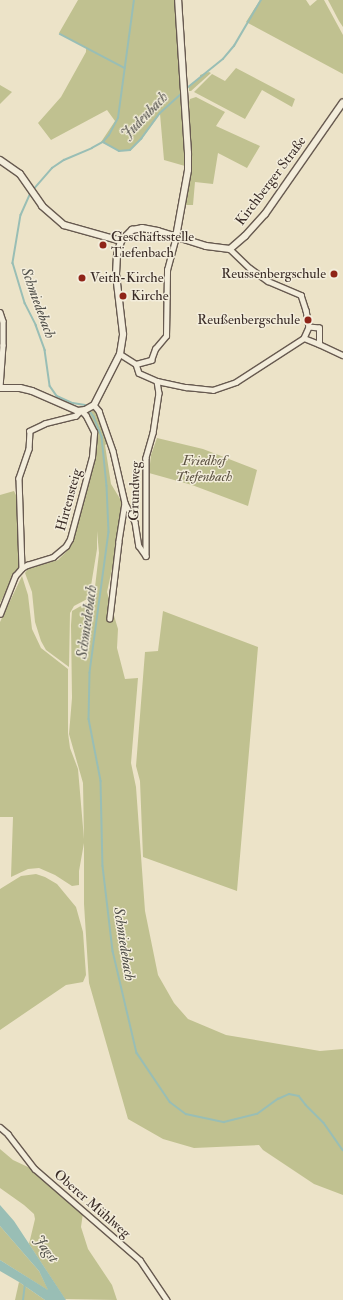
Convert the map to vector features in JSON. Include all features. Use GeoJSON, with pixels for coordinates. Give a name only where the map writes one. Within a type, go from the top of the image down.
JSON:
{"type":"FeatureCollection","features":[{"type":"Feature","properties":{"kind":"main road"},"geometry":{"type":"LineString","coordinates":[[176,237],[188,170],[178,0]]}},
{"type":"Feature","properties":{"kind":"main road","name":"Kirchberger Straße"},"geometry":{"type":"LineString","coordinates":[[230,249],[245,236],[265,214],[343,102]]}},
{"type":"Feature","properties":{"kind":"main road"},"geometry":{"type":"LineString","coordinates":[[0,160],[20,174],[42,206],[64,225],[121,242]]}},
{"type":"Feature","properties":{"kind":"main road"},"geometry":{"type":"LineString","coordinates":[[0,388],[20,388],[32,391],[68,407],[83,410],[92,406],[120,354],[123,334],[116,274],[116,256],[121,242],[132,230],[142,228],[158,231],[206,246],[230,249]]}},
{"type":"Feature","properties":{"kind":"street"},"geometry":{"type":"LineString","coordinates":[[136,364],[151,360],[155,349],[166,336],[167,270],[176,237]]}},
{"type":"Feature","properties":{"kind":"street"},"geometry":{"type":"LineString","coordinates":[[120,354],[136,364],[140,373],[157,380],[186,387],[214,390],[236,382],[304,338],[309,327],[306,310],[301,295],[268,281],[250,268],[230,249]]}},
{"type":"Feature","properties":{"kind":"street"},"geometry":{"type":"LineString","coordinates":[[0,312],[3,321],[0,388]]}},
{"type":"Feature","properties":{"kind":"street"},"geometry":{"type":"LineString","coordinates":[[309,327],[319,328],[319,344]]}},
{"type":"Feature","properties":{"kind":"street"},"geometry":{"type":"LineString","coordinates":[[304,338],[343,356]]}},
{"type":"Feature","properties":{"kind":"street","name":"Grundweg"},"geometry":{"type":"LineString","coordinates":[[125,503],[135,522],[139,546],[146,556],[146,458],[157,411],[159,393],[157,380]]}},
{"type":"Feature","properties":{"kind":"street"},"geometry":{"type":"LineString","coordinates":[[92,406],[99,411],[113,451],[125,503],[110,618]]}},
{"type":"Feature","properties":{"kind":"street"},"geometry":{"type":"LineString","coordinates":[[0,614],[1,607],[15,576],[22,568],[20,478],[29,448],[30,431],[45,424],[76,416],[83,410]]}},
{"type":"Feature","properties":{"kind":"street","name":"Hirtensteig"},"geometry":{"type":"LineString","coordinates":[[22,568],[53,557],[66,546],[70,539],[92,457],[94,432],[83,410]]}},
{"type":"Feature","properties":{"kind":"street","name":"Oberer Mühlweg"},"geometry":{"type":"LineString","coordinates":[[0,1127],[8,1134],[35,1169],[140,1260],[166,1300]]}},
{"type":"Feature","properties":{"kind":"green space"},"geometry":{"type":"Polygon","coordinates":[[[78,0],[175,0],[185,136],[185,166],[164,160],[160,114],[143,137],[130,151],[120,151],[101,142],[115,121],[107,110],[51,140],[38,123],[61,97],[86,52],[86,48],[59,33],[78,0]]]}},
{"type":"Feature","properties":{"kind":"green space"},"geometry":{"type":"Polygon","coordinates":[[[260,0],[306,0],[310,6],[317,0],[324,0],[343,35],[343,74],[246,22],[260,0]]]}},
{"type":"Feature","properties":{"kind":"green space"},"geometry":{"type":"Polygon","coordinates":[[[328,0],[343,0],[343,27],[339,21],[328,0]]]}},
{"type":"Feature","properties":{"kind":"green space"},"geometry":{"type":"Polygon","coordinates":[[[236,68],[295,99],[292,107],[262,90],[245,119],[194,92],[212,74],[225,81],[236,68]]]}},
{"type":"Feature","properties":{"kind":"green space"},"geometry":{"type":"Polygon","coordinates":[[[209,72],[211,73],[191,91],[189,91],[189,86],[200,77],[200,75],[209,72]]]}},
{"type":"Feature","properties":{"kind":"green space"},"geometry":{"type":"Polygon","coordinates":[[[0,85],[12,92],[0,104],[0,85]]]}},
{"type":"Feature","properties":{"kind":"green space"},"geometry":{"type":"Polygon","coordinates":[[[196,97],[225,112],[216,126],[260,146],[247,168],[218,153],[213,184],[195,182],[193,205],[184,205],[190,159],[189,102],[190,99],[196,97]]]}},
{"type":"Feature","properties":{"kind":"green space"},"geometry":{"type":"Polygon","coordinates":[[[94,410],[103,424],[108,443],[105,445],[111,484],[122,502],[117,546],[107,592],[118,629],[117,648],[125,679],[138,678],[131,763],[136,787],[145,911],[158,975],[174,1003],[188,1019],[226,1035],[320,1051],[343,1049],[343,1195],[314,1184],[263,1150],[259,1145],[194,1148],[163,1139],[128,1119],[89,983],[84,904],[84,843],[79,871],[79,885],[72,886],[55,875],[39,868],[28,869],[11,877],[13,817],[0,817],[0,622],[22,576],[28,595],[32,629],[41,648],[68,669],[68,733],[70,748],[78,769],[84,839],[83,783],[69,734],[72,698],[71,625],[72,611],[86,603],[93,604],[99,553],[97,531],[97,549],[89,598],[74,606],[70,613],[69,667],[46,650],[41,641],[35,622],[32,592],[25,573],[28,569],[58,560],[66,552],[73,538],[95,459],[97,444],[96,431],[89,413],[94,410]]]}},
{"type":"Feature","properties":{"kind":"green space","name":"Friedhof Tiefenbach"},"geometry":{"type":"Polygon","coordinates":[[[157,438],[203,449],[257,470],[248,506],[192,485],[149,473],[151,455],[157,438]]]}},
{"type":"Feature","properties":{"kind":"green space"},"geometry":{"type":"Polygon","coordinates":[[[14,491],[16,495],[19,496],[20,561],[17,571],[0,603],[0,495],[14,491]]]}},
{"type":"Feature","properties":{"kind":"green space"},"geometry":{"type":"Polygon","coordinates":[[[163,611],[258,647],[237,891],[143,857],[140,781],[136,766],[145,652],[158,651],[163,611]]]}},
{"type":"Feature","properties":{"kind":"green space"},"geometry":{"type":"Polygon","coordinates":[[[36,874],[57,884],[76,907],[83,932],[86,975],[83,982],[66,985],[0,1030],[0,889],[21,876],[36,874]]]}},
{"type":"Feature","properties":{"kind":"green space"},"geometry":{"type":"Polygon","coordinates":[[[0,1149],[13,1160],[30,1168],[83,1213],[81,1227],[88,1249],[112,1285],[117,1300],[65,1299],[29,1244],[35,1219],[34,1214],[0,1188],[0,1149]]]}},
{"type":"Feature","properties":{"kind":"green space"},"geometry":{"type":"Polygon","coordinates":[[[0,1226],[39,1271],[49,1291],[0,1260],[0,1226]]]}},
{"type":"Feature","properties":{"kind":"green space"},"geometry":{"type":"Polygon","coordinates":[[[19,1282],[45,1300],[15,1300],[19,1282]]]}},
{"type":"Feature","properties":{"kind":"water"},"geometry":{"type":"Polygon","coordinates":[[[0,1205],[14,1221],[66,1300],[45,1300],[0,1271],[0,1260],[48,1290],[39,1271],[0,1226],[0,1205]]]}},
{"type":"Feature","properties":{"kind":"waterway","name":"Schmiedebach"},"geometry":{"type":"LineString","coordinates":[[33,190],[52,168],[64,160],[103,142],[109,135],[118,118],[134,0]]}},
{"type":"Feature","properties":{"kind":"waterway","name":"Judenbach"},"geometry":{"type":"LineString","coordinates":[[187,88],[223,59],[234,46],[261,0]]}},
{"type":"Feature","properties":{"kind":"waterway"},"geometry":{"type":"LineString","coordinates":[[60,34],[125,68]]}},
{"type":"Feature","properties":{"kind":"waterway","name":"Judenbach"},"geometry":{"type":"LineString","coordinates":[[103,142],[119,151],[130,150],[141,139],[160,113],[180,95]]}},
{"type":"Feature","properties":{"kind":"waterway","name":"Schmiedebach"},"geometry":{"type":"LineString","coordinates":[[31,193],[21,215],[13,263],[25,303],[36,325],[45,350],[50,386],[57,396],[87,407]]}},
{"type":"Feature","properties":{"kind":"waterway","name":"Schmiedebach"},"geometry":{"type":"LineString","coordinates":[[89,410],[94,417],[102,437],[107,486],[109,532],[90,673],[89,719],[101,781],[103,866],[113,951],[137,1053],[170,1102],[186,1114],[224,1122],[257,1114],[278,1099],[289,1094],[299,1096],[324,1123],[343,1150]]}},
{"type":"Feature","properties":{"kind":"waterway"},"geometry":{"type":"LineString","coordinates":[[23,1300],[25,1284]]}},
{"type":"Feature","properties":{"kind":"place","name":"Geschäftsstelle Tiefenbach"},"geometry":{"type":"Point","coordinates":[103,245]}},
{"type":"Feature","properties":{"kind":"place","name":"Reussenbergschule"},"geometry":{"type":"Point","coordinates":[334,274]}},
{"type":"Feature","properties":{"kind":"place","name":"Veith-Kirche"},"geometry":{"type":"Point","coordinates":[82,278]}},
{"type":"Feature","properties":{"kind":"place","name":"Kirche"},"geometry":{"type":"Point","coordinates":[123,296]}},
{"type":"Feature","properties":{"kind":"place","name":"Reußenbergschule"},"geometry":{"type":"Point","coordinates":[308,320]}},
{"type":"Feature","properties":{"kind":"water label","name":"Jagst"},"geometry":{"type":"Point","coordinates":[46,1249]}}]}
